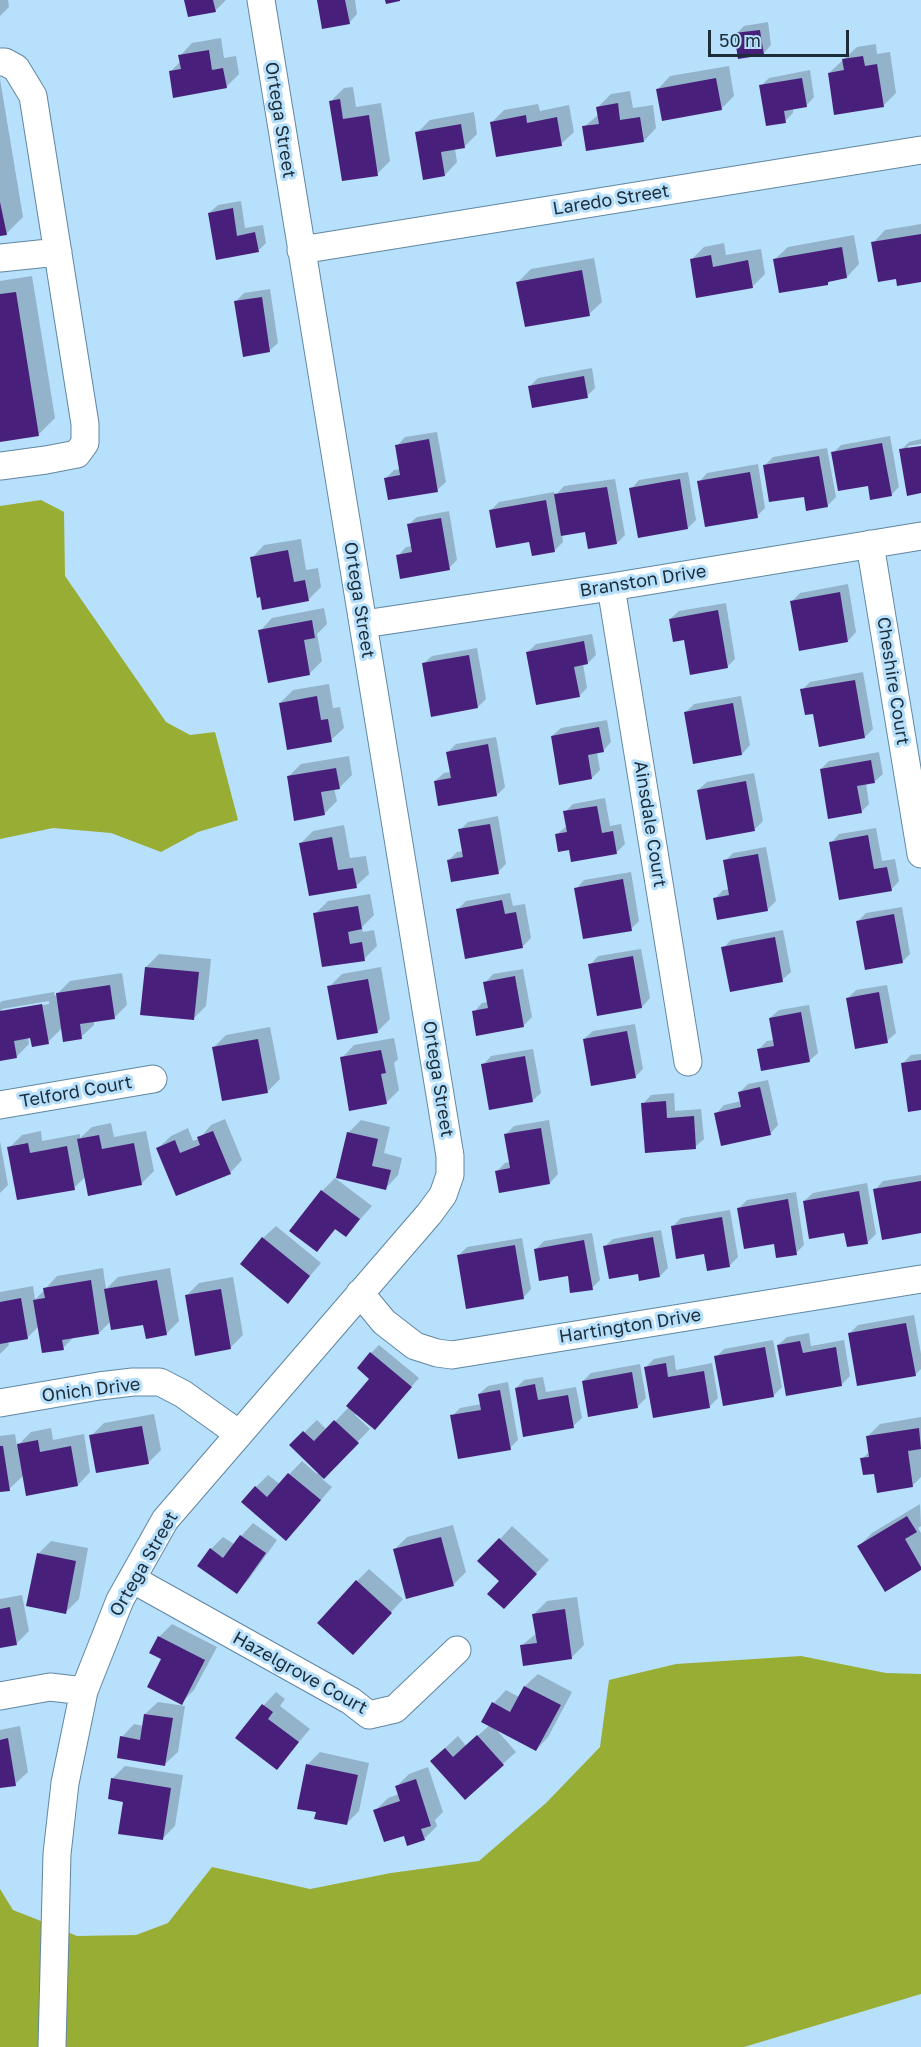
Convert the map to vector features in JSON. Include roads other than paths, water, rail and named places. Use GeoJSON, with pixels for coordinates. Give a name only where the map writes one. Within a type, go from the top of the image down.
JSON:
{"type":"FeatureCollection","features":[{"type":"Feature","properties":{"kind":"street","name":"Ortega Street"},"geometry":{"type":"LineString","coordinates":[[52,2047],[57,1854],[65,1783],[84,1690],[120,1600],[165,1520],[443,1196],[450,1175],[450,1156],[261,0]]}},
{"type":"Feature","properties":{"kind":"street"},"geometry":{"type":"LineString","coordinates":[[0,62],[16,68],[33,96],[85,424],[85,443],[77,453],[0,466]]}},
{"type":"Feature","properties":{"kind":"street","name":"Laredo Street"},"geometry":{"type":"LineString","coordinates":[[301,250],[921,150]]}},
{"type":"Feature","properties":{"kind":"street"},"geometry":{"type":"LineString","coordinates":[[0,258],[57,252]]}},
{"type":"Feature","properties":{"kind":"street","name":"Branston Drive"},"geometry":{"type":"LineString","coordinates":[[364,624],[612,587],[921,536]]}},
{"type":"Feature","properties":{"kind":"street","name":"Cheshire Court"},"geometry":{"type":"LineString","coordinates":[[870,544],[921,854]]}},
{"type":"Feature","properties":{"kind":"street","name":"Ainsdale Court"},"geometry":{"type":"LineString","coordinates":[[612,587],[688,1062]]}},
{"type":"Feature","properties":{"kind":"street","name":"Telford Court"},"geometry":{"type":"LineString","coordinates":[[0,1105],[153,1079]]}},
{"type":"Feature","properties":{"kind":"street","name":"Hartington Drive"},"geometry":{"type":"LineString","coordinates":[[360,1293],[384,1322],[415,1346],[452,1355],[921,1279]]}},
{"type":"Feature","properties":{"kind":"street","name":"Onich Drive"},"geometry":{"type":"LineString","coordinates":[[0,1403],[99,1386],[160,1382],[183,1394],[240,1434]]}},
{"type":"Feature","properties":{"kind":"street","name":"Hazelgrove Court"},"geometry":{"type":"LineString","coordinates":[[132,1579],[351,1701],[369,1715],[395,1709],[457,1650]]}},
{"type":"Feature","properties":{"kind":"street"},"geometry":{"type":"LineString","coordinates":[[0,1696],[50,1687],[84,1690]]}}]}
